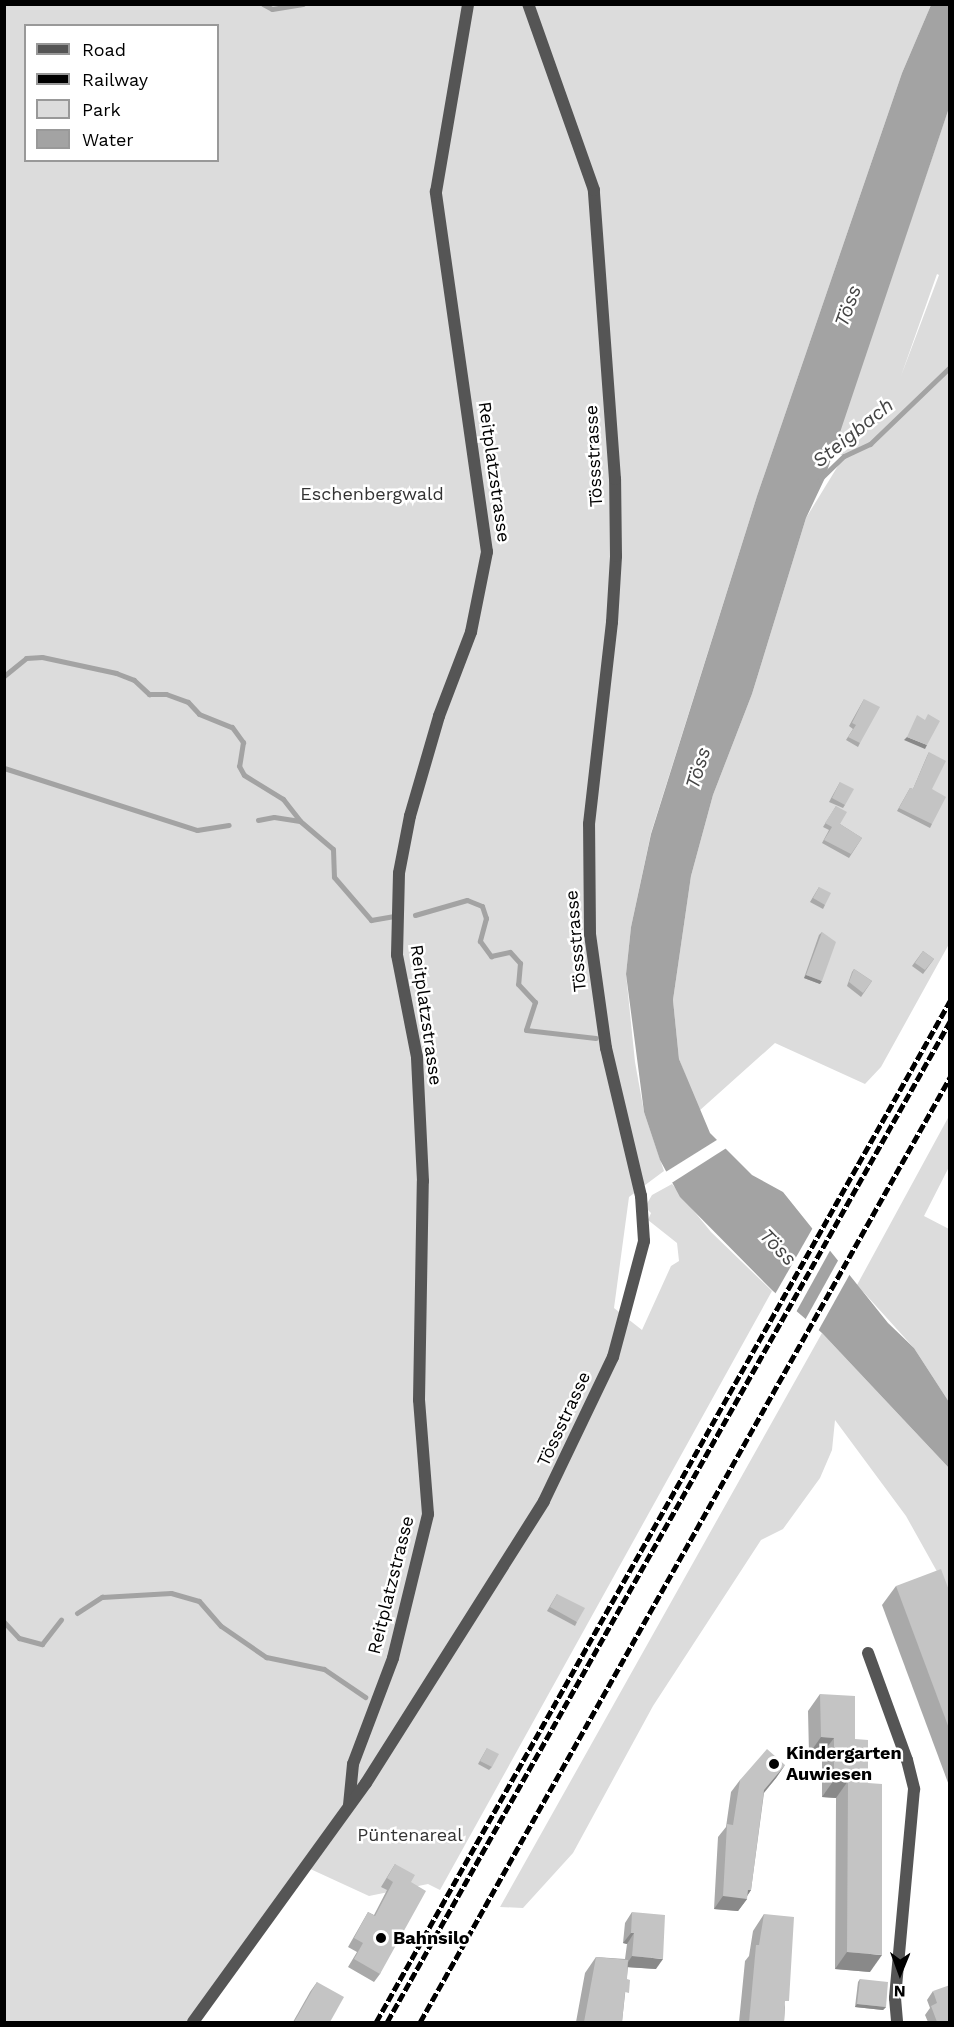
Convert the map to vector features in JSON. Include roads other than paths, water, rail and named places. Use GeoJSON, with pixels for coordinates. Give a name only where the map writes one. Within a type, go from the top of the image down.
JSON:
{"type":"FeatureCollection","features":[{"type":"Feature","properties":{"kind":"street","name":"Reitplatzstrasse"},"geometry":{"type":"LineString","coordinates":[[349,1807],[353,1764],[393,1658],[428,1514],[419,1400],[423,1181],[417,1057],[397,943],[399,873],[410,816],[439,716],[471,632],[487,552],[436,192],[468,4]]}},
{"type":"Feature","properties":{"kind":"street","name":"Tössstrasse"},"geometry":{"type":"LineString","coordinates":[[349,1807],[544,1501],[576,1442],[613,1357],[644,1241],[641,1196],[606,1048],[590,934],[589,824],[612,622],[616,556],[615,479],[594,190],[528,4]]}},
{"type":"Feature","properties":{"kind":"street"},"geometry":{"type":"LineString","coordinates":[[868,1653],[914,1789],[895,1998],[897,2022]]}},
{"type":"Feature","properties":{"kind":"street"},"geometry":{"type":"LineString","coordinates":[[193,2022],[349,1807]]}},
{"type":"Feature","properties":{"kind":"water","name":"Töss"},"geometry":{"type":"Polygon","coordinates":[[[931,5],[949,5],[949,108],[824,480],[806,518],[752,694],[713,795],[691,876],[673,1000],[679,1059],[710,1133],[752,1175],[783,1192],[888,1323],[914,1348],[949,1402],[949,1468],[822,1333],[773,1291],[680,1197],[660,1160],[644,1112],[626,974],[631,927],[651,834],[757,496],[902,73],[931,5]]]}},
{"type":"Feature","properties":{"kind":"waterway"},"geometry":{"type":"LineString","coordinates":[[263,4],[272,9],[303,4]]}},
{"type":"Feature","properties":{"kind":"waterway","name":"Steigbach"},"geometry":{"type":"LineString","coordinates":[[820,479],[844,456],[870,444],[950,367]]}},
{"type":"Feature","properties":{"kind":"waterway"},"geometry":{"type":"LineString","coordinates":[[4,676],[26,658],[42,657],[116,673],[134,680],[149,694],[166,694],[188,702],[199,714],[232,727],[243,742],[239,766],[244,775],[283,799],[300,821],[333,849],[334,877],[371,920],[393,916]]}},
{"type":"Feature","properties":{"kind":"waterway"},"geometry":{"type":"LineString","coordinates":[[4,768],[197,830],[229,825]]}},
{"type":"Feature","properties":{"kind":"waterway"},"geometry":{"type":"LineString","coordinates":[[258,820],[274,817],[300,821]]}},
{"type":"Feature","properties":{"kind":"waterway"},"geometry":{"type":"LineString","coordinates":[[415,915],[467,900],[482,906],[486,918],[480,941],[491,956],[510,952],[520,963],[518,984],[535,1002],[526,1030],[596,1038]]}},
{"type":"Feature","properties":{"kind":"waterway"},"geometry":{"type":"LineString","coordinates":[[77,1613],[102,1597],[171,1593],[199,1601],[221,1626],[266,1657],[324,1669],[365,1697]]}},
{"type":"Feature","properties":{"kind":"waterway"},"geometry":{"type":"LineString","coordinates":[[4,1622],[19,1638],[42,1644],[61,1620]]}},
{"type":"Feature","properties":{"kind":"railway"},"geometry":{"type":"LineString","coordinates":[[376,2022],[950,1001]]}},
{"type":"Feature","properties":{"kind":"railway"},"geometry":{"type":"LineString","coordinates":[[387,2022],[950,1021]]}},
{"type":"Feature","properties":{"kind":"railway"},"geometry":{"type":"LineString","coordinates":[[420,2022],[950,1077]]}},
{"type":"Feature","properties":{"kind":"place","name":"Kindergarten Auwiesen"},"geometry":{"type":"Point","coordinates":[774,1764]}},
{"type":"Feature","properties":{"kind":"place","name":"Bahnsilo"},"geometry":{"type":"Point","coordinates":[381,1938]}},
{"type":"Feature","properties":{"kind":"park label","name":"Eschenbergwald"},"geometry":{"type":"Point","coordinates":[372,494]}},
{"type":"Feature","properties":{"kind":"park label","name":"Püntenareal"},"geometry":{"type":"Point","coordinates":[410,1835]}}]}
